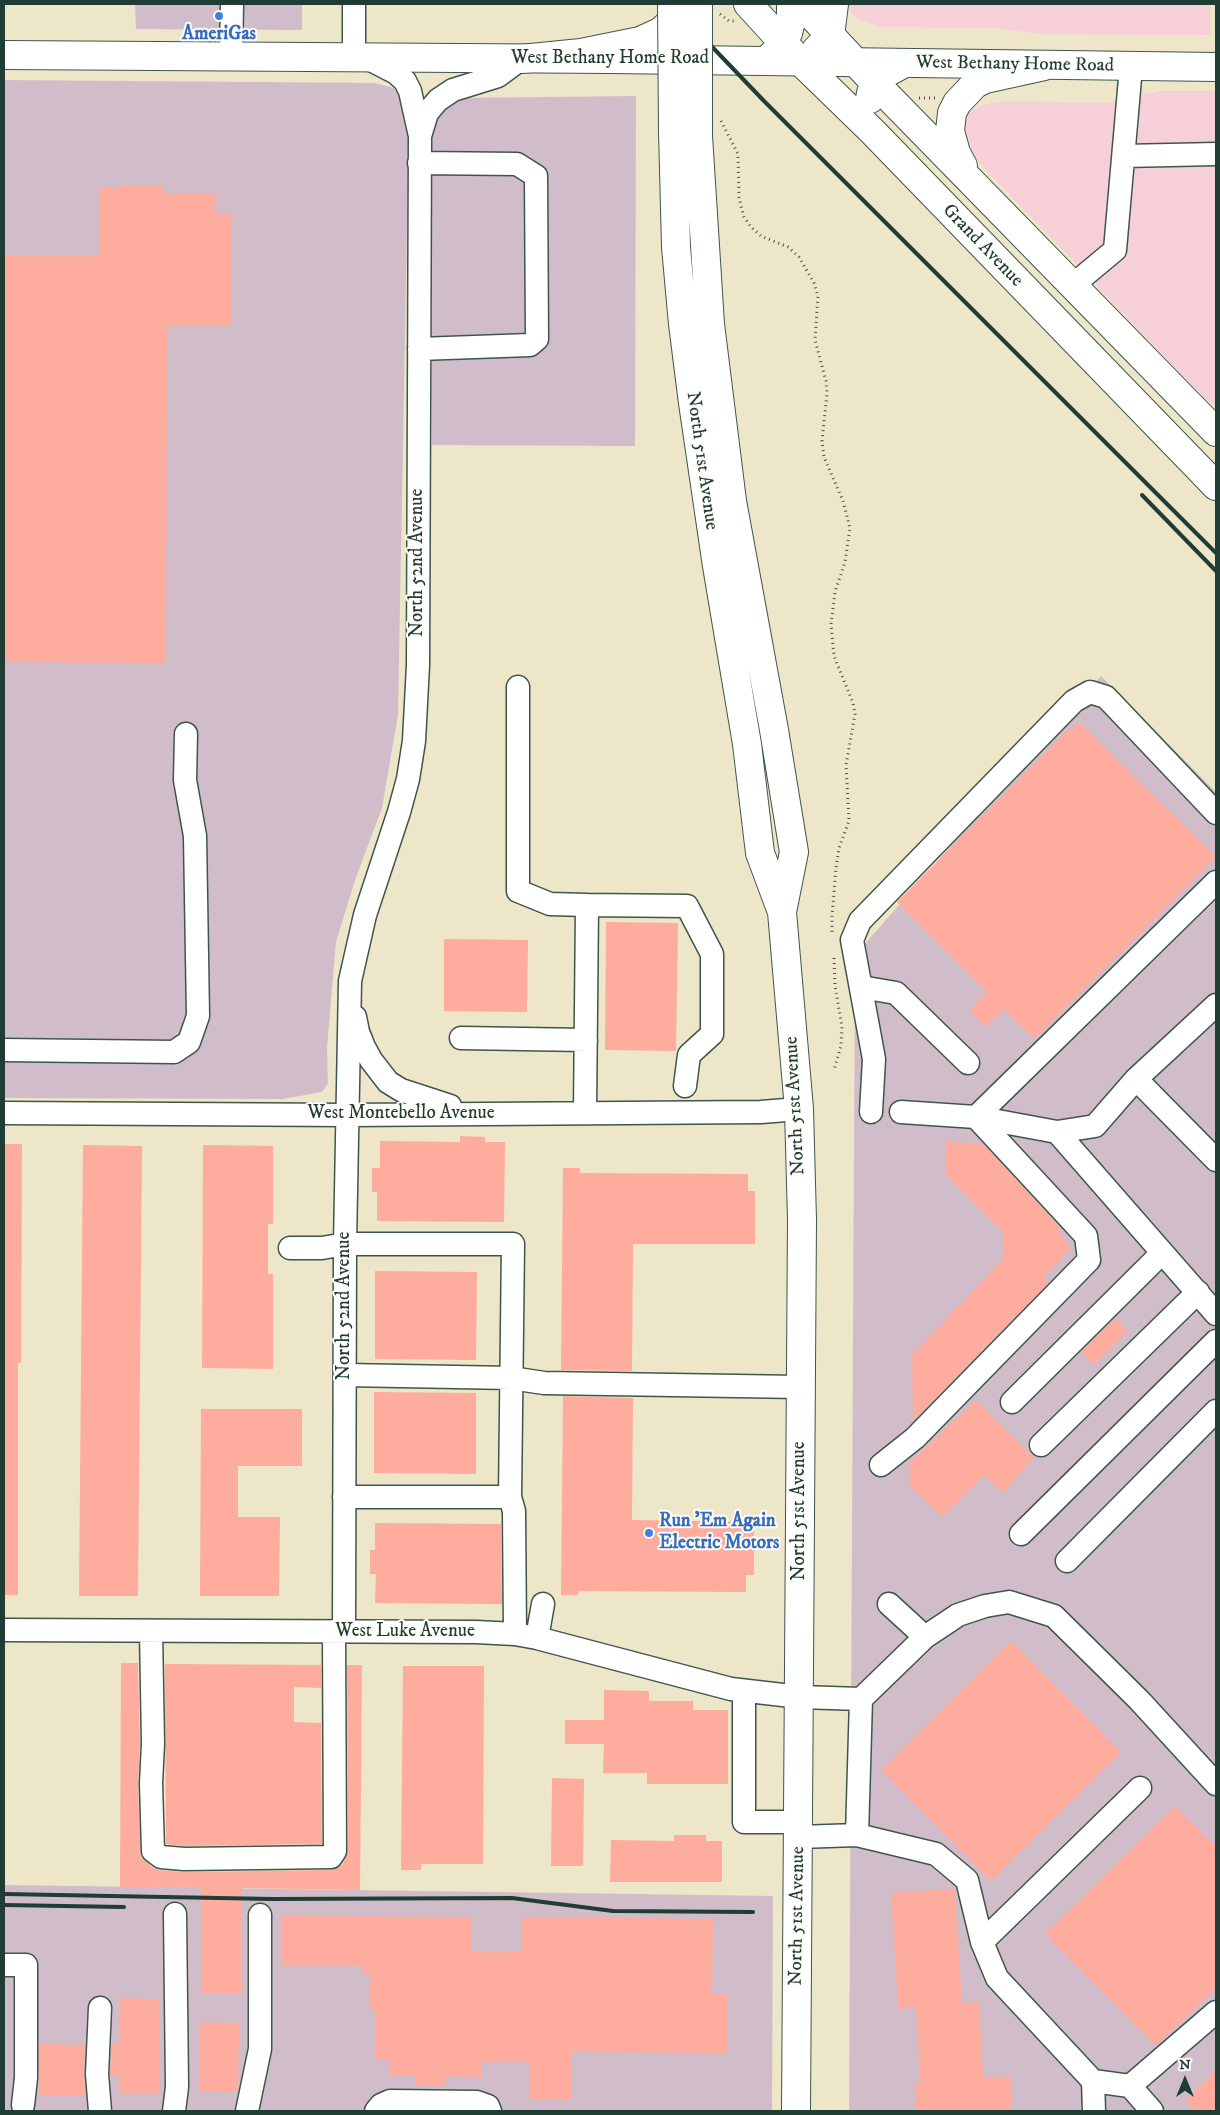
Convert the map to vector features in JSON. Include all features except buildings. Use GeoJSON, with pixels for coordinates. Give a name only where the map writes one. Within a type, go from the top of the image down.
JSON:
{"type":"FeatureCollection","features":[{"type":"Feature","properties":{"kind":"main road"},"geometry":{"type":"LineString","coordinates":[[521,59],[581,53],[640,41],[660,32],[671,22],[674,4]]}},
{"type":"Feature","properties":{"kind":"main road","name":"North 51st Avenue"},"geometry":{"type":"LineString","coordinates":[[674,4],[685,133]]}},
{"type":"Feature","properties":{"kind":"main road","name":"North 51st Avenue"},"geometry":{"type":"LineString","coordinates":[[707,8],[685,133],[676,238],[683,324],[703,480],[747,744],[760,853],[782,912],[799,1109],[802,1220],[796,2111]]}},
{"type":"Feature","properties":{"kind":"main road","name":"Grand Avenue"},"geometry":{"type":"LineString","coordinates":[[749,12],[801,24],[830,36],[1073,284],[1214,424]]}},
{"type":"Feature","properties":{"kind":"main road","name":"West Bethany Home Road"},"geometry":{"type":"LineString","coordinates":[[4,56],[521,59],[801,24],[857,63],[1216,67]]}},
{"type":"Feature","properties":{"kind":"main road"},"geometry":{"type":"LineString","coordinates":[[801,24],[820,48],[830,36]]}},
{"type":"Feature","properties":{"kind":"main road","name":"Grand Avenue"},"geometry":{"type":"LineString","coordinates":[[801,24],[873,132],[1216,486]]}},
{"type":"Feature","properties":{"kind":"main road"},"geometry":{"type":"LineString","coordinates":[[873,132],[870,103],[875,83],[888,72],[903,64]]}},
{"type":"Feature","properties":{"kind":"main road"},"geometry":{"type":"LineString","coordinates":[[972,181],[952,143],[951,121],[956,103],[976,84],[985,79],[1044,66]]}},
{"type":"Feature","properties":{"kind":"street"},"geometry":{"type":"LineString","coordinates":[[231,56],[232,4]]}},
{"type":"Feature","properties":{"kind":"street"},"geometry":{"type":"LineString","coordinates":[[354,4],[359,57]]}},
{"type":"Feature","properties":{"kind":"street","name":"North 52nd Avenue"},"geometry":{"type":"LineString","coordinates":[[151,1631],[153,1850],[161,1857],[184,1859],[330,1857],[335,1850],[339,1631],[344,1497],[345,1244],[350,982],[365,915],[399,812],[408,778],[414,740],[418,666],[420,136],[410,91],[405,81],[396,73],[359,57]]}},
{"type":"Feature","properties":{"kind":"street","name":"North 52nd Avenue"},"geometry":{"type":"LineString","coordinates":[[420,136],[427,113],[438,100],[453,90],[498,76],[521,59]]}},
{"type":"Feature","properties":{"kind":"street"},"geometry":{"type":"LineString","coordinates":[[1073,284],[1115,250],[1131,67]]}},
{"type":"Feature","properties":{"kind":"street"},"geometry":{"type":"LineString","coordinates":[[1124,156],[1216,154]]}},
{"type":"Feature","properties":{"kind":"street"},"geometry":{"type":"LineString","coordinates":[[419,163],[517,164],[536,176],[537,339],[530,345],[419,349]]}},
{"type":"Feature","properties":{"kind":"street"},"geometry":{"type":"LineString","coordinates":[[518,687],[518,891],[550,904],[687,906],[712,954],[712,1034],[689,1055],[685,1086]]}},
{"type":"Feature","properties":{"kind":"street"},"geometry":{"type":"LineString","coordinates":[[871,1112],[874,1059],[852,940],[860,921],[1074,700],[1090,692],[1106,697],[1216,814]]}},
{"type":"Feature","properties":{"kind":"street"},"geometry":{"type":"LineString","coordinates":[[4,1050],[174,1052],[190,1042],[198,1016],[195,836],[185,780],[186,734]]}},
{"type":"Feature","properties":{"kind":"street"},"geometry":{"type":"LineString","coordinates":[[976,1117],[1216,882]]}},
{"type":"Feature","properties":{"kind":"street"},"geometry":{"type":"LineString","coordinates":[[584,1113],[587,905]]}},
{"type":"Feature","properties":{"kind":"street","name":"North 52nd Avenue"},"geometry":{"type":"LineString","coordinates":[[350,982],[358,1032],[371,1060],[388,1082],[424,1099],[472,1113]]}},
{"type":"Feature","properties":{"kind":"street"},"geometry":{"type":"LineString","coordinates":[[861,987],[896,993],[968,1063]]}},
{"type":"Feature","properties":{"kind":"street"},"geometry":{"type":"LineString","coordinates":[[901,1112],[976,1117],[1057,1132],[1095,1126],[1136,1079],[1216,1005]]}},
{"type":"Feature","properties":{"kind":"street"},"geometry":{"type":"LineString","coordinates":[[461,1038],[586,1040]]}},
{"type":"Feature","properties":{"kind":"street"},"geometry":{"type":"LineString","coordinates":[[1136,1079],[1216,1160]]}},
{"type":"Feature","properties":{"kind":"street","name":"West Montebello Avenue"},"geometry":{"type":"LineString","coordinates":[[4,1113],[348,1115],[761,1112],[799,1109]]}},
{"type":"Feature","properties":{"kind":"street"},"geometry":{"type":"LineString","coordinates":[[881,1465],[915,1438],[1089,1260],[1086,1236],[976,1117]]}},
{"type":"Feature","properties":{"kind":"street"},"geometry":{"type":"LineString","coordinates":[[1057,1132],[1216,1314]]}},
{"type":"Feature","properties":{"kind":"street"},"geometry":{"type":"LineString","coordinates":[[290,1248],[322,1248],[345,1244],[513,1244],[510,1498],[514,1511],[515,1634]]}},
{"type":"Feature","properties":{"kind":"street"},"geometry":{"type":"LineString","coordinates":[[1012,1402],[1162,1252]]}},
{"type":"Feature","properties":{"kind":"street"},"geometry":{"type":"LineString","coordinates":[[1041,1445],[1198,1292]]}},
{"type":"Feature","properties":{"kind":"street"},"geometry":{"type":"LineString","coordinates":[[1021,1534],[1216,1341]]}},
{"type":"Feature","properties":{"kind":"street"},"geometry":{"type":"LineString","coordinates":[[345,1375],[511,1378],[544,1383],[800,1387]]}},
{"type":"Feature","properties":{"kind":"street"},"geometry":{"type":"LineString","coordinates":[[1068,1561],[1216,1411]]}},
{"type":"Feature","properties":{"kind":"street"},"geometry":{"type":"LineString","coordinates":[[344,1497],[510,1498]]}},
{"type":"Feature","properties":{"kind":"street"},"geometry":{"type":"LineString","coordinates":[[857,1836],[861,1699],[925,1637],[958,1615],[985,1606],[1009,1602],[1054,1616],[1139,1700],[1216,1784]]}},
{"type":"Feature","properties":{"kind":"street"},"geometry":{"type":"LineString","coordinates":[[537,1638],[543,1604]]}},
{"type":"Feature","properties":{"kind":"street"},"geometry":{"type":"LineString","coordinates":[[888,1604],[925,1637]]}},
{"type":"Feature","properties":{"kind":"street","name":"West Luke Avenue"},"geometry":{"type":"LineString","coordinates":[[4,1630],[476,1632],[515,1634],[537,1638],[731,1689],[800,1697],[861,1699]]}},
{"type":"Feature","properties":{"kind":"street"},"geometry":{"type":"LineString","coordinates":[[744,1690],[744,1822],[857,1836],[936,1854],[967,1880],[982,1942],[997,1978],[1093,2081],[1130,2086],[1152,2111]]}},
{"type":"Feature","properties":{"kind":"street"},"geometry":{"type":"LineString","coordinates":[[982,1942],[1140,1788]]}},
{"type":"Feature","properties":{"kind":"street"},"geometry":{"type":"LineString","coordinates":[[174,2111],[177,2087],[175,1914]]}},
{"type":"Feature","properties":{"kind":"street"},"geometry":{"type":"LineString","coordinates":[[247,2111],[260,2049],[260,1915]]}},
{"type":"Feature","properties":{"kind":"street"},"geometry":{"type":"LineString","coordinates":[[4,1965],[26,1965],[26,2078],[23,2105]]}},
{"type":"Feature","properties":{"kind":"street"},"geometry":{"type":"LineString","coordinates":[[100,2008],[97,2074],[100,2111]]}},
{"type":"Feature","properties":{"kind":"street"},"geometry":{"type":"LineString","coordinates":[[1130,2086],[1216,2012]]}},
{"type":"Feature","properties":{"kind":"street"},"geometry":{"type":"LineString","coordinates":[[1093,2081],[1094,2111]]}},
{"type":"Feature","properties":{"kind":"street"},"geometry":{"type":"LineString","coordinates":[[376,2111],[381,2105],[390,2101],[477,2102],[488,2106],[490,2111]]}},
{"type":"Feature","properties":{"kind":"path"},"geometry":{"type":"LineString","coordinates":[[707,8],[730,21],[749,12]]}},
{"type":"Feature","properties":{"kind":"path"},"geometry":{"type":"LineString","coordinates":[[914,98],[938,98]]}},
{"type":"Feature","properties":{"kind":"path"},"geometry":{"type":"LineString","coordinates":[[719,118],[738,154],[740,198],[744,217],[761,236],[788,247],[799,257],[814,283],[818,296],[815,340],[823,367],[827,394],[822,441],[824,457],[843,501],[850,528],[845,562],[835,592],[830,624],[834,656],[853,704],[855,714],[846,765],[849,820],[836,868],[832,916],[833,941]]}},
{"type":"Feature","properties":{"kind":"path"},"geometry":{"type":"LineString","coordinates":[[834,956],[835,986],[842,1027],[842,1046],[834,1070]]}},
{"type":"Feature","properties":{"kind":"shaded area","name":"AmeriGas"},"geometry":{"type":"Polygon","coordinates":[[[135,4],[302,4],[302,30],[136,29],[135,4]]]}},
{"type":"Feature","properties":{"kind":"shaded area"},"geometry":{"type":"Polygon","coordinates":[[[847,4],[1210,4],[1210,35],[1039,34],[996,28],[882,27],[860,20],[852,13],[847,4]]]}},
{"type":"Feature","properties":{"kind":"shaded area"},"geometry":{"type":"Polygon","coordinates":[[[4,80],[375,83],[394,88],[403,101],[409,117],[398,715],[382,808],[355,880],[336,942],[327,1048],[328,1083],[322,1092],[283,1099],[4,1098],[4,80]]]}},
{"type":"Feature","properties":{"kind":"shaded area"},"geometry":{"type":"Polygon","coordinates":[[[1159,91],[1216,91],[1216,406],[1205,399],[964,147],[964,123],[969,113],[978,107],[991,103],[1006,101],[1107,103],[1159,91]]]}},
{"type":"Feature","properties":{"kind":"shaded area"},"geometry":{"type":"Polygon","coordinates":[[[636,96],[635,446],[432,445],[430,134],[436,111],[457,98],[636,96]]]}},
{"type":"Feature","properties":{"kind":"shaded area"},"geometry":{"type":"Polygon","coordinates":[[[1101,676],[1216,792],[1216,2111],[849,2111],[855,955],[1101,676]]]}},
{"type":"Feature","properties":{"kind":"shaded area"},"geometry":{"type":"Polygon","coordinates":[[[4,1885],[773,1896],[772,2111],[4,2111],[4,1885]]]}},
{"type":"Feature","properties":{"kind":"railway"},"geometry":{"type":"LineString","coordinates":[[671,4],[764,101]]}},
{"type":"Feature","properties":{"kind":"railway"},"geometry":{"type":"LineString","coordinates":[[760,97],[1216,553]]}},
{"type":"Feature","properties":{"kind":"railway"},"geometry":{"type":"LineString","coordinates":[[1142,495],[1216,571]]}},
{"type":"Feature","properties":{"kind":"railway"},"geometry":{"type":"LineString","coordinates":[[4,1894],[272,1899],[512,1898],[613,1911],[753,1912]]}},
{"type":"Feature","properties":{"kind":"railway"},"geometry":{"type":"LineString","coordinates":[[4,1905],[124,1907]]}},
{"type":"Feature","properties":{"kind":"place","name":"AmeriGas"},"geometry":{"type":"Point","coordinates":[219,16]}},
{"type":"Feature","properties":{"kind":"place","name":"Run 'Em Again Electric Motors"},"geometry":{"type":"Point","coordinates":[649,1533]}}]}
